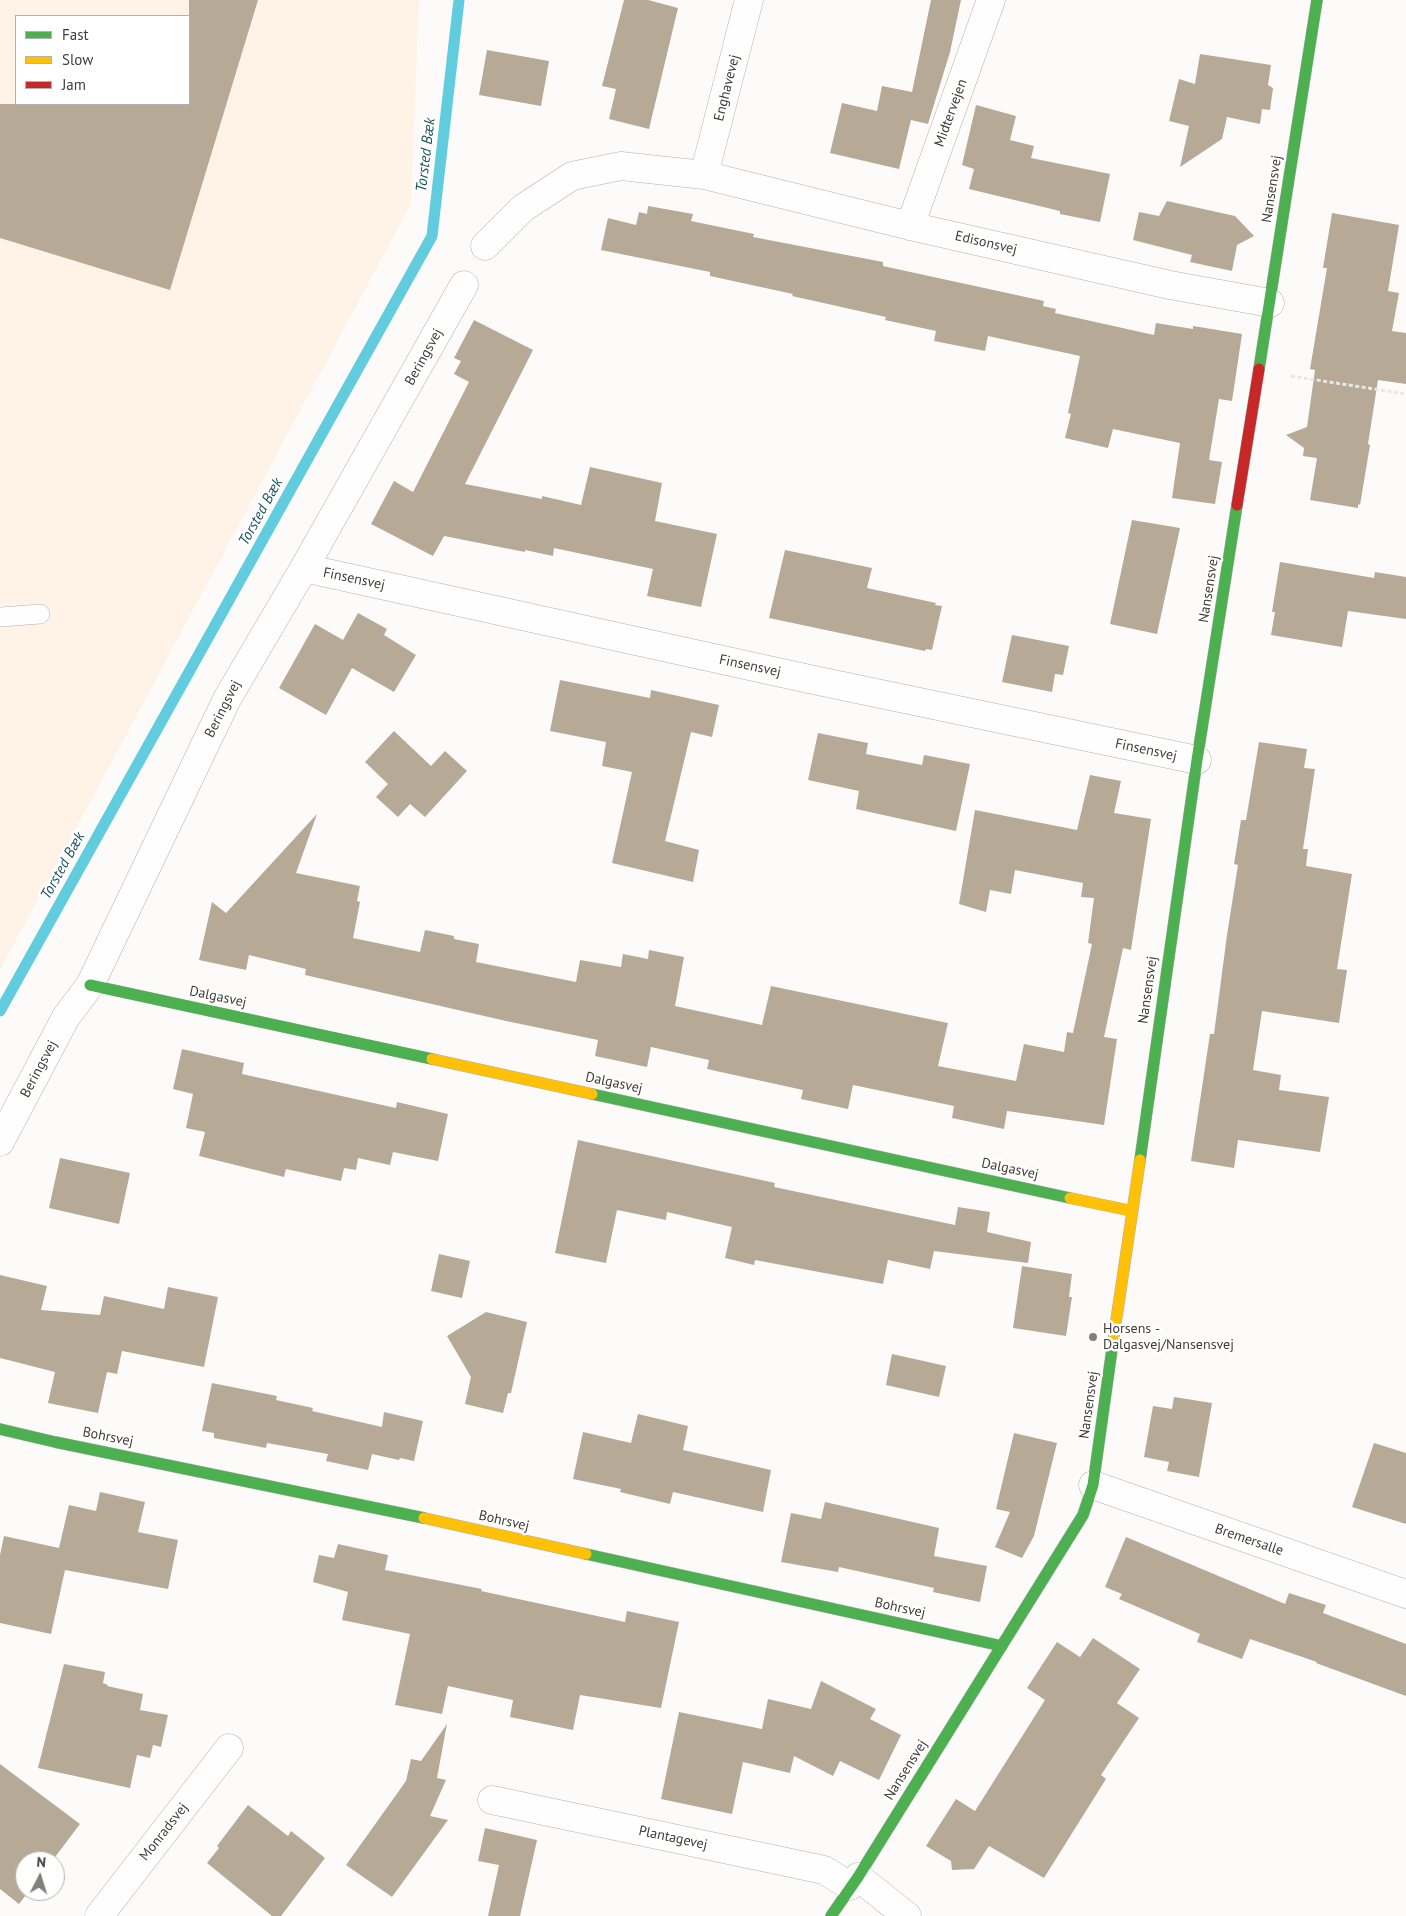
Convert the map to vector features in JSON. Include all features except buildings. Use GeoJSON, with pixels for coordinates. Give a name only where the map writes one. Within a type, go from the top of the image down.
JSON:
{"type":"FeatureCollection","features":[{"type":"Feature","properties":{"kind":"street","name":"Enghavevej"},"geometry":{"type":"LineString","coordinates":[[704,176],[749,0]]}},
{"type":"Feature","properties":{"kind":"street","name":"Midtervejen"},"geometry":{"type":"LineString","coordinates":[[910,226],[991,0]]}},
{"type":"Feature","properties":{"kind":"street","name":"Nansensvej"},"geometry":{"type":"LineString","coordinates":[[831,1916],[1083,1515],[1093,1485],[1197,760],[1317,0]]}},
{"type":"Feature","properties":{"kind":"street"},"geometry":{"type":"LineString","coordinates":[[484,246],[523,208],[572,176],[621,166],[704,176]]}},
{"type":"Feature","properties":{"kind":"street","name":"Edisonsvej"},"geometry":{"type":"LineString","coordinates":[[704,176],[910,226],[1170,285],[1270,303]]}},
{"type":"Feature","properties":{"kind":"street","name":"Beringsvej"},"geometry":{"type":"LineString","coordinates":[[0,1142],[66,1017],[90,985],[227,699],[304,568],[464,285]]}},
{"type":"Feature","properties":{"kind":"street","name":"Finsensvej"},"geometry":{"type":"LineString","coordinates":[[304,568],[809,679],[1197,760]]}},
{"type":"Feature","properties":{"kind":"street","name":"Dalgasvej"},"geometry":{"type":"LineString","coordinates":[[90,985],[1132,1211]]}},
{"type":"Feature","properties":{"kind":"street","name":"Bohrsvej"},"geometry":{"type":"LineString","coordinates":[[0,1428],[55,1442],[345,1500],[1002,1646]]}},
{"type":"Feature","properties":{"kind":"street","name":"Bremersalle"},"geometry":{"type":"LineString","coordinates":[[1093,1485],[1406,1594]]}},
{"type":"Feature","properties":{"kind":"street","name":"Monradsvej"},"geometry":{"type":"LineString","coordinates":[[99,1916],[229,1748]]}},
{"type":"Feature","properties":{"kind":"street","name":"Plantagevej"},"geometry":{"type":"LineString","coordinates":[[492,1800],[824,1870],[854,1881],[907,1916]]}},
{"type":"Feature","properties":{"kind":"lane"},"geometry":{"type":"LineString","coordinates":[[0,617],[40,614]]}},
{"type":"Feature","properties":{"kind":"path"},"geometry":{"type":"LineString","coordinates":[[1259,371],[1406,394]]}},
{"type":"Feature","properties":{"kind":"shaded area"},"geometry":{"type":"Polygon","coordinates":[[[0,0],[419,0],[411,204],[0,970],[0,0]]]}},
{"type":"Feature","properties":{"kind":"waterway","name":"Torsted Bæk"},"geometry":{"type":"LineString","coordinates":[[0,1011],[432,236],[459,0]]}},
{"type":"Feature","properties":{"kind":"traffic: fast"},"geometry":{"type":"LineString","coordinates":[[1259,369],[1317,0]]}},
{"type":"Feature","properties":{"kind":"traffic: fast"},"geometry":{"type":"LineString","coordinates":[[1140,1160],[1197,760],[1237,505]]}},
{"type":"Feature","properties":{"kind":"traffic: fast"},"geometry":{"type":"LineString","coordinates":[[90,985],[432,1059]]}},
{"type":"Feature","properties":{"kind":"traffic: fast"},"geometry":{"type":"LineString","coordinates":[[592,1094],[1070,1198]]}},
{"type":"Feature","properties":{"kind":"traffic: fast"},"geometry":{"type":"LineString","coordinates":[[831,1916],[858,1877],[1083,1515],[1093,1485],[1114,1335]]}},
{"type":"Feature","properties":{"kind":"traffic: fast"},"geometry":{"type":"LineString","coordinates":[[0,1429],[424,1518]]}},
{"type":"Feature","properties":{"kind":"traffic: fast"},"geometry":{"type":"LineString","coordinates":[[586,1554],[1002,1646]]}},
{"type":"Feature","properties":{"kind":"traffic: slow"},"geometry":{"type":"LineString","coordinates":[[432,1059],[592,1094]]}},
{"type":"Feature","properties":{"kind":"traffic: slow"},"geometry":{"type":"LineString","coordinates":[[1114,1335],[1140,1160]]}},
{"type":"Feature","properties":{"kind":"traffic: slow"},"geometry":{"type":"LineString","coordinates":[[1070,1198],[1132,1211]]}},
{"type":"Feature","properties":{"kind":"traffic: slow"},"geometry":{"type":"LineString","coordinates":[[424,1518],[586,1554]]}},
{"type":"Feature","properties":{"kind":"traffic: jam"},"geometry":{"type":"LineString","coordinates":[[1237,505],[1259,369]]}},
{"type":"Feature","properties":{"kind":"place","name":"Horsens - Dalgasvej/Nansensvej"},"geometry":{"type":"Point","coordinates":[1093,1337]}}]}
